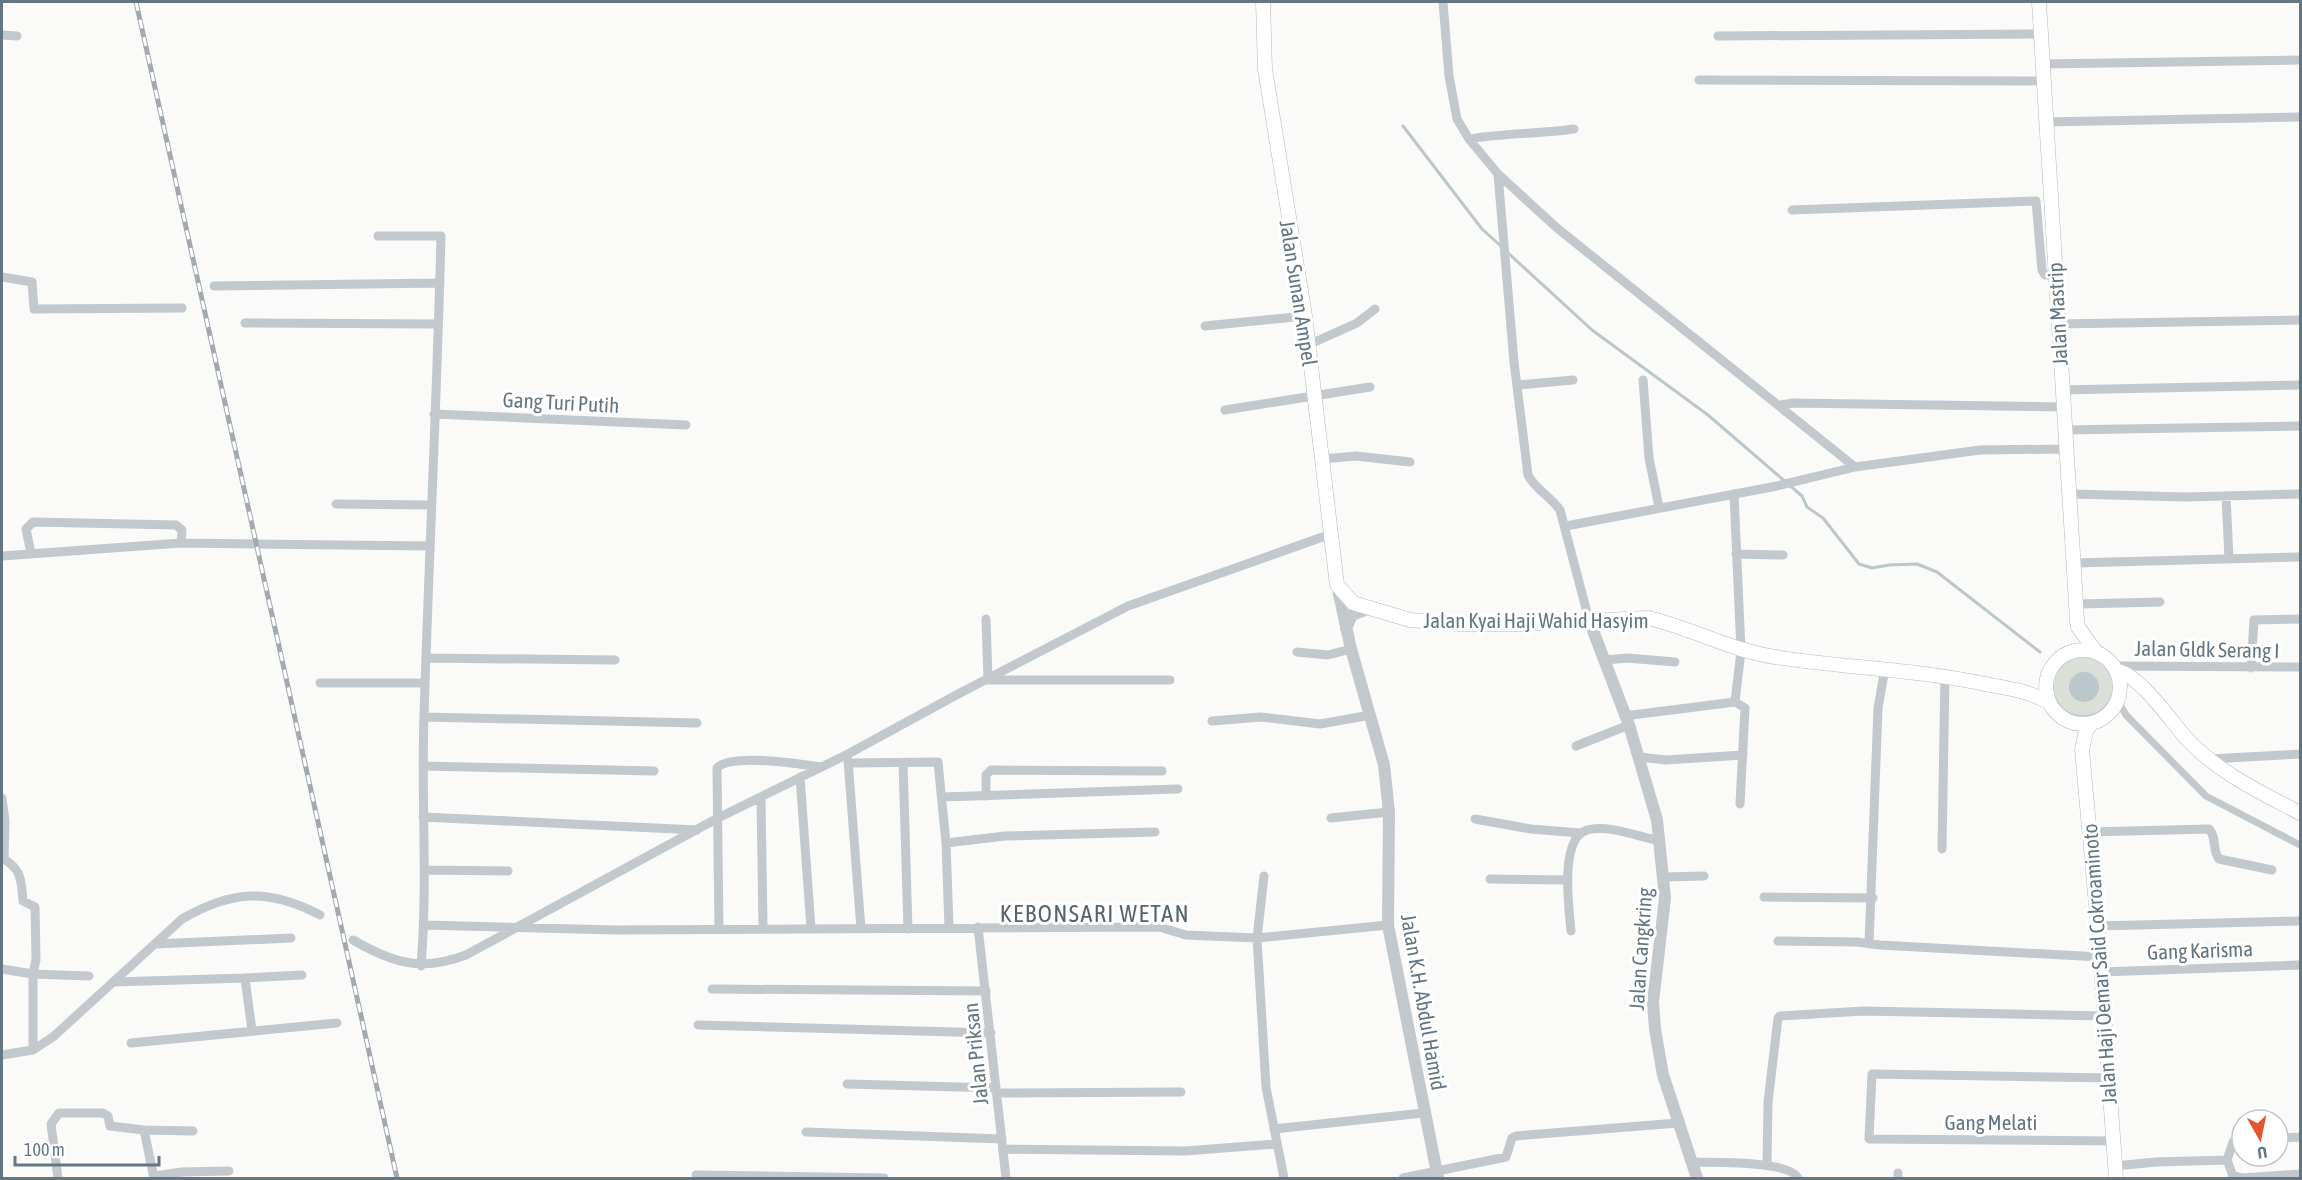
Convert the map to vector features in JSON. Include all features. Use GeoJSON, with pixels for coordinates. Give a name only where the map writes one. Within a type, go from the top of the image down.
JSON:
{"type":"FeatureCollection","features":[{"type":"Feature","properties":{"kind":"main road","name":"Jalan Sunan Ampel"},"geometry":{"type":"LineString","coordinates":[[1263,2],[1265,69],[1305,316],[1337,585]]}},
{"type":"Feature","properties":{"kind":"main road","name":"Jalan Mastrip"},"geometry":{"type":"LineString","coordinates":[[2039,2],[2045,122],[2044,205],[2055,275],[2078,627],[2064,656],[2050,671],[2046,681]]}},
{"type":"Feature","properties":{"kind":"main road","name":"Jalan Kyai Haji Wahid Hasyim"},"geometry":{"type":"LineString","coordinates":[[1337,585],[1353,603],[1410,620],[1460,624],[1648,618],[1669,623],[1741,651],[1946,675],[2020,690],[2050,703]]}},
{"type":"Feature","properties":{"kind":"main road"},"geometry":{"type":"LineString","coordinates":[[2078,627],[2096,652],[2143,689],[2187,739],[2209,759],[2256,790],[2301,813]]}},
{"type":"Feature","properties":{"kind":"main road"},"geometry":{"type":"LineString","coordinates":[[2064,656],[2085,650],[2096,652]]}},
{"type":"Feature","properties":{"kind":"main road"},"geometry":{"type":"LineString","coordinates":[[2115,668],[2119,695]]}},
{"type":"Feature","properties":{"kind":"main road"},"geometry":{"type":"LineString","coordinates":[[2020,690],[2031,689],[2046,681],[2050,703],[2065,717],[2082,750]]}},
{"type":"Feature","properties":{"kind":"main road"},"geometry":{"type":"LineString","coordinates":[[2082,750],[2086,731],[2092,723],[2103,718],[2119,695],[2143,689]]}},
{"type":"Feature","properties":{"kind":"main road"},"geometry":{"type":"LineString","coordinates":[[2065,717],[2092,723]]}},
{"type":"Feature","properties":{"kind":"main road","name":"Jalan Haji Oemar Said Cokroaminoto"},"geometry":{"type":"LineString","coordinates":[[2082,750],[2102,972],[2115,1172]]}},
{"type":"Feature","properties":{"kind":"street"},"geometry":{"type":"LineString","coordinates":[[1443,2],[1449,76],[1457,119],[1498,174],[1557,228],[1662,314],[1781,405],[1855,467]]}},
{"type":"Feature","properties":{"kind":"street"},"geometry":{"type":"LineString","coordinates":[[1718,36],[2040,34]]}},
{"type":"Feature","properties":{"kind":"street"},"geometry":{"type":"LineString","coordinates":[[2,35],[17,36]]}},
{"type":"Feature","properties":{"kind":"street"},"geometry":{"type":"LineString","coordinates":[[2042,64],[2301,60]]}},
{"type":"Feature","properties":{"kind":"street"},"geometry":{"type":"LineString","coordinates":[[1699,80],[2043,81]]}},
{"type":"Feature","properties":{"kind":"street"},"geometry":{"type":"LineString","coordinates":[[2045,122],[2301,117]]}},
{"type":"Feature","properties":{"kind":"street"},"geometry":{"type":"LineString","coordinates":[[1469,138],[1514,132],[1548,133],[1574,129]]}},
{"type":"Feature","properties":{"kind":"street"},"geometry":{"type":"LineString","coordinates":[[1498,174],[1528,475],[1532,482],[1551,497],[1560,510],[1589,620]]}},
{"type":"Feature","properties":{"kind":"street"},"geometry":{"type":"LineString","coordinates":[[1792,210],[2036,201],[2044,205]]}},
{"type":"Feature","properties":{"kind":"street"},"geometry":{"type":"LineString","coordinates":[[378,236],[441,236],[424,717],[423,817],[426,870],[421,966]]}},
{"type":"Feature","properties":{"kind":"street"},"geometry":{"type":"LineString","coordinates":[[2,277],[32,282],[34,309],[182,308]]}},
{"type":"Feature","properties":{"kind":"street"},"geometry":{"type":"LineString","coordinates":[[214,286],[440,283]]}},
{"type":"Feature","properties":{"kind":"street"},"geometry":{"type":"LineString","coordinates":[[1308,345],[1360,322],[1375,309]]}},
{"type":"Feature","properties":{"kind":"street"},"geometry":{"type":"LineString","coordinates":[[1205,326],[1305,316]]}},
{"type":"Feature","properties":{"kind":"street"},"geometry":{"type":"LineString","coordinates":[[2057,324],[2301,320]]}},
{"type":"Feature","properties":{"kind":"street"},"geometry":{"type":"LineString","coordinates":[[245,323],[438,324]]}},
{"type":"Feature","properties":{"kind":"street"},"geometry":{"type":"LineString","coordinates":[[1518,385],[1573,380]]}},
{"type":"Feature","properties":{"kind":"street"},"geometry":{"type":"LineString","coordinates":[[1643,380],[1649,458],[1659,507]]}},
{"type":"Feature","properties":{"kind":"street"},"geometry":{"type":"LineString","coordinates":[[2061,390],[2301,385]]}},
{"type":"Feature","properties":{"kind":"street"},"geometry":{"type":"LineString","coordinates":[[1225,410],[1370,387]]}},
{"type":"Feature","properties":{"kind":"street"},"geometry":{"type":"LineString","coordinates":[[1781,405],[1793,403],[2063,407]]}},
{"type":"Feature","properties":{"kind":"street","name":"Gang Turi Putih"},"geometry":{"type":"LineString","coordinates":[[434,414],[686,425]]}},
{"type":"Feature","properties":{"kind":"street"},"geometry":{"type":"LineString","coordinates":[[2064,430],[2301,426]]}},
{"type":"Feature","properties":{"kind":"street"},"geometry":{"type":"LineString","coordinates":[[1566,526],[1777,486],[1855,467],[1980,450],[2066,449]]}},
{"type":"Feature","properties":{"kind":"street"},"geometry":{"type":"LineString","coordinates":[[1322,459],[1356,456],[1410,462]]}},
{"type":"Feature","properties":{"kind":"street"},"geometry":{"type":"LineString","coordinates":[[1734,494],[1741,651],[1735,702]]}},
{"type":"Feature","properties":{"kind":"street"},"geometry":{"type":"LineString","coordinates":[[2071,494],[2226,496],[2301,494]]}},
{"type":"Feature","properties":{"kind":"street"},"geometry":{"type":"LineString","coordinates":[[2226,496],[2229,559]]}},
{"type":"Feature","properties":{"kind":"street"},"geometry":{"type":"LineString","coordinates":[[336,504],[430,505]]}},
{"type":"Feature","properties":{"kind":"street"},"geometry":{"type":"LineString","coordinates":[[31,553],[26,529],[33,522],[176,525],[182,530],[181,543]]}},
{"type":"Feature","properties":{"kind":"street"},"geometry":{"type":"LineString","coordinates":[[353,940],[382,957],[421,966],[448,962],[466,955],[716,819],[821,767],[848,759],[960,693],[1128,606],[1330,534]]}},
{"type":"Feature","properties":{"kind":"street"},"geometry":{"type":"LineString","coordinates":[[2,556],[181,543],[429,546]]}},
{"type":"Feature","properties":{"kind":"street"},"geometry":{"type":"LineString","coordinates":[[1736,554],[1783,555]]}},
{"type":"Feature","properties":{"kind":"street"},"geometry":{"type":"LineString","coordinates":[[2075,563],[2301,557]]}},
{"type":"Feature","properties":{"kind":"street","name":"Jalan K.H. Abdul Hamid"},"geometry":{"type":"LineString","coordinates":[[1337,585],[1351,649],[1384,765],[1389,812],[1388,925],[1423,1113],[1438,1175]]}},
{"type":"Feature","properties":{"kind":"street"},"geometry":{"type":"LineString","coordinates":[[2077,604],[2160,602]]}},
{"type":"Feature","properties":{"kind":"street"},"geometry":{"type":"LineString","coordinates":[[1346,628],[1353,615],[1368,609]]}},
{"type":"Feature","properties":{"kind":"street"},"geometry":{"type":"LineString","coordinates":[[986,619],[988,680]]}},
{"type":"Feature","properties":{"kind":"street"},"geometry":{"type":"LineString","coordinates":[[2251,668],[2254,620],[2301,619]]}},
{"type":"Feature","properties":{"kind":"street","name":"Jalan Cangkring"},"geometry":{"type":"LineString","coordinates":[[1589,620],[1606,660],[1639,757],[1660,842],[1665,905],[1653,1010],[1663,1075],[1697,1179]]}},
{"type":"Feature","properties":{"kind":"street"},"geometry":{"type":"LineString","coordinates":[[1297,652],[1328,655],[1351,649]]}},
{"type":"Feature","properties":{"kind":"street"},"geometry":{"type":"LineString","coordinates":[[2079,654],[2100,657],[2114,672],[2116,693],[2113,702],[2097,716],[2086,720],[2065,717],[2051,695],[2053,672],[2069,656],[2079,654]]}},
{"type":"Feature","properties":{"kind":"street"},"geometry":{"type":"LineString","coordinates":[[426,658],[615,660]]}},
{"type":"Feature","properties":{"kind":"street"},"geometry":{"type":"LineString","coordinates":[[1606,660],[1627,658],[1675,662]]}},
{"type":"Feature","properties":{"kind":"street","name":"Jalan Gldk Serang I"},"geometry":{"type":"LineString","coordinates":[[2115,668],[2301,667]]}},
{"type":"Feature","properties":{"kind":"street"},"geometry":{"type":"LineString","coordinates":[[1869,944],[1873,898],[1878,708],[1885,668]]}},
{"type":"Feature","properties":{"kind":"street"},"geometry":{"type":"LineString","coordinates":[[1942,849],[1946,675]]}},
{"type":"Feature","properties":{"kind":"street"},"geometry":{"type":"LineString","coordinates":[[988,680],[1170,680]]}},
{"type":"Feature","properties":{"kind":"street"},"geometry":{"type":"LineString","coordinates":[[320,683],[425,683]]}},
{"type":"Feature","properties":{"kind":"street"},"geometry":{"type":"LineString","coordinates":[[2119,695],[2126,715],[2206,795],[2301,845]]}},
{"type":"Feature","properties":{"kind":"street"},"geometry":{"type":"LineString","coordinates":[[1576,746],[1627,721],[1735,702],[1745,706],[1740,804]]}},
{"type":"Feature","properties":{"kind":"street"},"geometry":{"type":"LineString","coordinates":[[1212,722],[1261,717],[1320,724],[1371,715]]}},
{"type":"Feature","properties":{"kind":"street"},"geometry":{"type":"LineString","coordinates":[[424,717],[697,723]]}},
{"type":"Feature","properties":{"kind":"street"},"geometry":{"type":"LineString","coordinates":[[2209,759],[2301,754]]}},
{"type":"Feature","properties":{"kind":"street"},"geometry":{"type":"LineString","coordinates":[[1639,757],[1666,760],[1743,755]]}},
{"type":"Feature","properties":{"kind":"street"},"geometry":{"type":"LineString","coordinates":[[848,759],[903,763],[938,762],[943,797],[949,927]]}},
{"type":"Feature","properties":{"kind":"street"},"geometry":{"type":"LineString","coordinates":[[848,759],[861,929]]}},
{"type":"Feature","properties":{"kind":"street"},"geometry":{"type":"LineString","coordinates":[[719,929],[715,773],[719,765],[736,761],[786,762],[821,767]]}},
{"type":"Feature","properties":{"kind":"street"},"geometry":{"type":"LineString","coordinates":[[903,763],[908,928]]}},
{"type":"Feature","properties":{"kind":"street"},"geometry":{"type":"LineString","coordinates":[[423,766],[654,771]]}},
{"type":"Feature","properties":{"kind":"street"},"geometry":{"type":"LineString","coordinates":[[986,796],[986,775],[991,770],[1162,771]]}},
{"type":"Feature","properties":{"kind":"street"},"geometry":{"type":"LineString","coordinates":[[800,777],[811,928]]}},
{"type":"Feature","properties":{"kind":"street"},"geometry":{"type":"LineString","coordinates":[[943,797],[1178,789]]}},
{"type":"Feature","properties":{"kind":"street"},"geometry":{"type":"LineString","coordinates":[[2,798],[5,821],[3,859],[17,869],[22,880],[23,901],[32,904],[36,911],[33,1050]]}},
{"type":"Feature","properties":{"kind":"street"},"geometry":{"type":"LineString","coordinates":[[761,798],[763,928]]}},
{"type":"Feature","properties":{"kind":"street"},"geometry":{"type":"LineString","coordinates":[[1331,818],[1389,812]]}},
{"type":"Feature","properties":{"kind":"street"},"geometry":{"type":"LineString","coordinates":[[423,817],[699,830]]}},
{"type":"Feature","properties":{"kind":"street"},"geometry":{"type":"LineString","coordinates":[[1474,819],[1530,829],[1580,833],[1588,829],[1604,829],[1660,842]]}},
{"type":"Feature","properties":{"kind":"street"},"geometry":{"type":"LineString","coordinates":[[2089,832],[2209,830],[2213,835],[2216,855],[2220,859],[2272,870]]}},
{"type":"Feature","properties":{"kind":"street"},"geometry":{"type":"LineString","coordinates":[[946,843],[1005,836],[1155,832]]}},
{"type":"Feature","properties":{"kind":"street"},"geometry":{"type":"LineString","coordinates":[[1572,931],[1567,880],[1573,845],[1580,833]]}},
{"type":"Feature","properties":{"kind":"street"},"geometry":{"type":"LineString","coordinates":[[426,870],[508,871]]}},
{"type":"Feature","properties":{"kind":"street"},"geometry":{"type":"LineString","coordinates":[[1264,876],[1257,938],[1266,1087],[1284,1179]]}},
{"type":"Feature","properties":{"kind":"street"},"geometry":{"type":"LineString","coordinates":[[1664,877],[1704,876]]}},
{"type":"Feature","properties":{"kind":"street"},"geometry":{"type":"LineString","coordinates":[[1490,879],[1567,880]]}},
{"type":"Feature","properties":{"kind":"street"},"geometry":{"type":"LineString","coordinates":[[2,1055],[33,1050],[53,1037],[183,919],[206,905],[234,896],[266,896],[299,904],[320,915]]}},
{"type":"Feature","properties":{"kind":"street"},"geometry":{"type":"LineString","coordinates":[[1764,897],[1873,898]]}},
{"type":"Feature","properties":{"kind":"street"},"geometry":{"type":"LineString","coordinates":[[2098,926],[2301,921]]}},
{"type":"Feature","properties":{"kind":"street"},"geometry":{"type":"LineString","coordinates":[[424,925],[514,929],[1159,927],[1186,935],[1257,938],[1388,925]]}},
{"type":"Feature","properties":{"kind":"street","name":"Jalan Priksan"},"geometry":{"type":"LineString","coordinates":[[978,927],[1006,1179]]}},
{"type":"Feature","properties":{"kind":"street"},"geometry":{"type":"LineString","coordinates":[[155,944],[291,938]]}},
{"type":"Feature","properties":{"kind":"street"},"geometry":{"type":"LineString","coordinates":[[1778,941],[2100,957]]}},
{"type":"Feature","properties":{"kind":"street","name":"Gang Karisma"},"geometry":{"type":"LineString","coordinates":[[2102,972],[2301,965]]}},
{"type":"Feature","properties":{"kind":"street"},"geometry":{"type":"LineString","coordinates":[[2,969],[33,974],[89,976]]}},
{"type":"Feature","properties":{"kind":"street"},"geometry":{"type":"LineString","coordinates":[[114,982],[302,975]]}},
{"type":"Feature","properties":{"kind":"street"},"geometry":{"type":"LineString","coordinates":[[245,978],[252,1031]]}},
{"type":"Feature","properties":{"kind":"street"},"geometry":{"type":"LineString","coordinates":[[712,989],[986,991]]}},
{"type":"Feature","properties":{"kind":"street"},"geometry":{"type":"LineString","coordinates":[[1767,1165],[1768,1102],[1780,1016],[1864,1011],[2104,1016]]}},
{"type":"Feature","properties":{"kind":"street"},"geometry":{"type":"LineString","coordinates":[[131,1043],[337,1023]]}},
{"type":"Feature","properties":{"kind":"street"},"geometry":{"type":"LineString","coordinates":[[698,1024],[991,1032]]}},
{"type":"Feature","properties":{"kind":"street","name":"Gang Melati"},"geometry":{"type":"LineString","coordinates":[[2108,1078],[1872,1074],[1869,1139],[2114,1141]]}},
{"type":"Feature","properties":{"kind":"street"},"geometry":{"type":"LineString","coordinates":[[848,1084],[997,1091],[1181,1092]]}},
{"type":"Feature","properties":{"kind":"street"},"geometry":{"type":"LineString","coordinates":[[58,1179],[51,1124],[58,1113],[103,1113],[108,1116],[110,1126],[144,1130],[193,1131]]}},
{"type":"Feature","properties":{"kind":"street"},"geometry":{"type":"LineString","coordinates":[[1274,1129],[1423,1113]]}},
{"type":"Feature","properties":{"kind":"street"},"geometry":{"type":"LineString","coordinates":[[1403,1179],[1438,1175],[1506,1157],[1512,1138],[1516,1136],[1678,1123]]}},
{"type":"Feature","properties":{"kind":"street"},"geometry":{"type":"LineString","coordinates":[[144,1130],[154,1178],[182,1172],[229,1171]]}},
{"type":"Feature","properties":{"kind":"street"},"geometry":{"type":"LineString","coordinates":[[806,1132],[1002,1139]]}},
{"type":"Feature","properties":{"kind":"street"},"geometry":{"type":"LineString","coordinates":[[1003,1149],[1185,1151],[1276,1144]]}},
{"type":"Feature","properties":{"kind":"street"},"geometry":{"type":"LineString","coordinates":[[2230,1151],[2227,1160],[2233,1176],[2243,1179],[2301,1174]]}},
{"type":"Feature","properties":{"kind":"street"},"geometry":{"type":"LineString","coordinates":[[2115,1172],[2156,1162],[2227,1160]]}},
{"type":"Feature","properties":{"kind":"street"},"geometry":{"type":"LineString","coordinates":[[1692,1162],[1767,1165],[1789,1170],[1798,1179]]}},
{"type":"Feature","properties":{"kind":"street"},"geometry":{"type":"LineString","coordinates":[[696,1175],[884,1179]]}},
{"type":"Feature","properties":{"kind":"shaded area"},"geometry":{"type":"Polygon","coordinates":[[[2077,656],[2089,656],[2105,664],[2111,674],[2113,686],[2111,698],[2105,708],[2089,716],[2077,716],[2061,708],[2053,692],[2053,680],[2061,664],[2077,656]]]}},
{"type":"Feature","properties":{"kind":"shaded area"},"geometry":{"type":"Polygon","coordinates":[[[2084,672],[2090,673],[2098,681],[2098,693],[2090,701],[2084,702],[2078,701],[2070,693],[2069,687],[2070,681],[2078,673],[2084,672]]]}},
{"type":"Feature","properties":{"kind":"waterway"},"geometry":{"type":"LineString","coordinates":[[1403,126],[1482,229],[1502,247]]}},
{"type":"Feature","properties":{"kind":"waterway"},"geometry":{"type":"LineString","coordinates":[[1507,252],[1592,330],[1708,415],[1802,496],[1807,507],[1823,518],[1859,564],[1872,568],[1917,564],[1937,572],[2040,652]]}},
{"type":"Feature","properties":{"kind":"railway"},"geometry":{"type":"LineString","coordinates":[[136,2],[397,1178]]}},
{"type":"Feature","properties":{"kind":"district","name":"KEBONSARI WETAN"},"geometry":{"type":"Point","coordinates":[1095,913]}}]}
